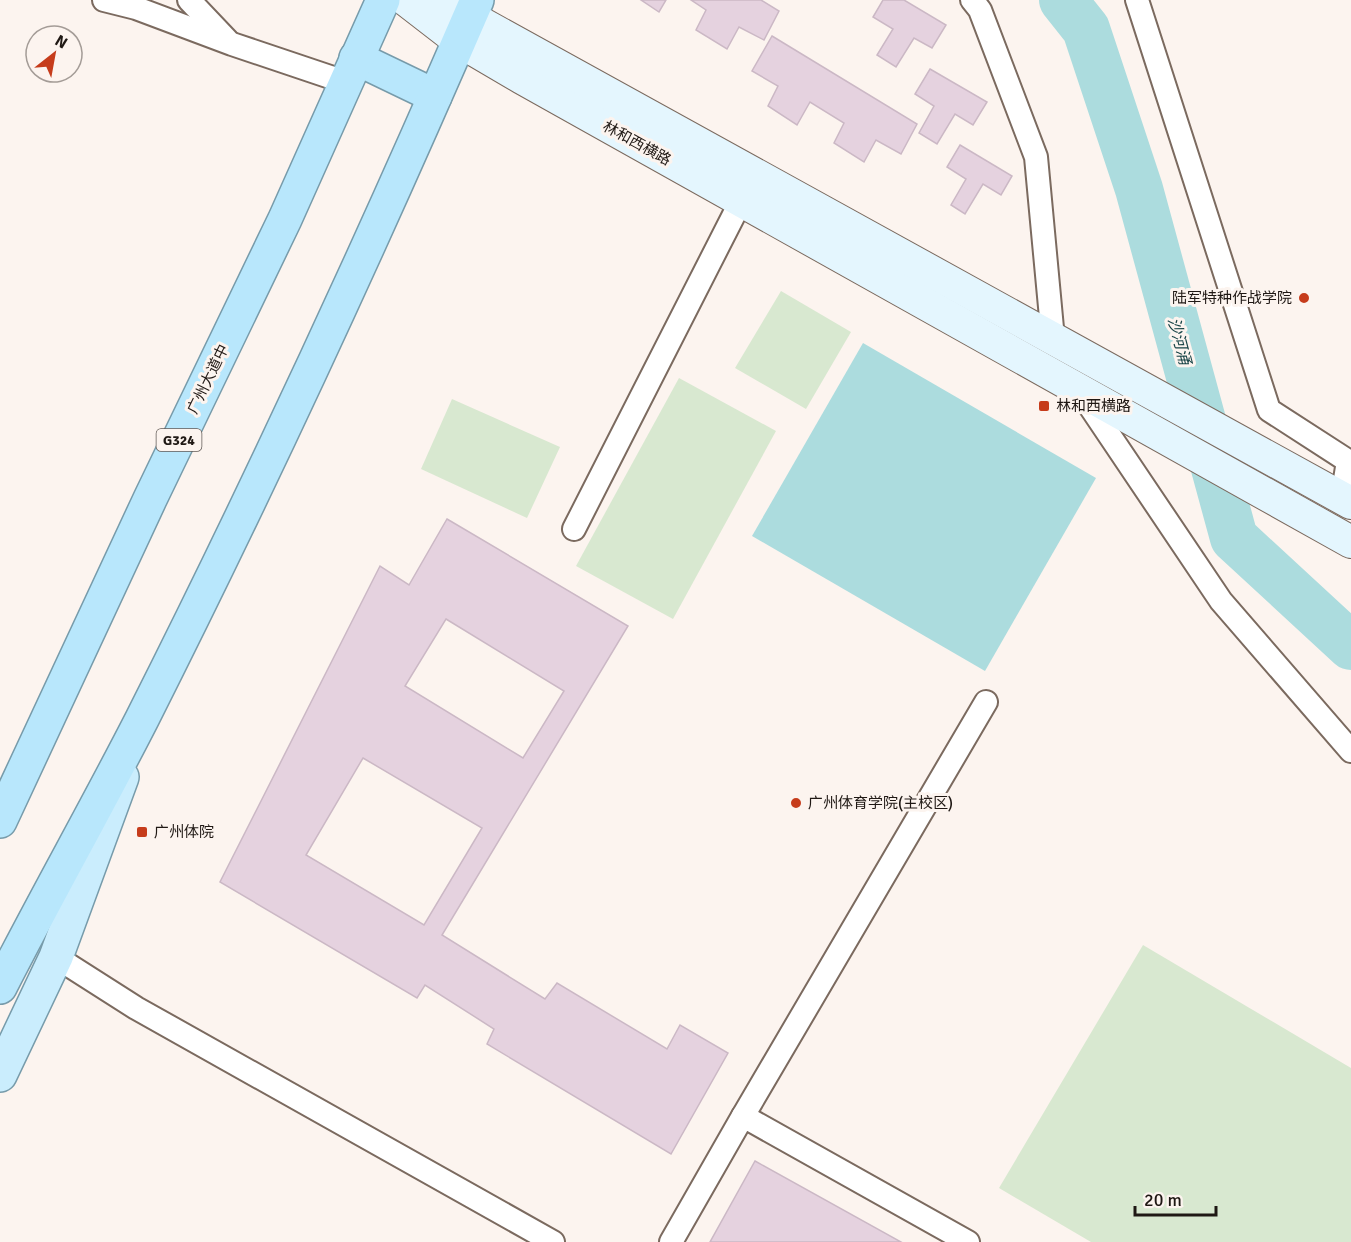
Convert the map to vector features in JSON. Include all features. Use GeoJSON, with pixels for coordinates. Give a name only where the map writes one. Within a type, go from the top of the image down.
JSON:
{"type":"FeatureCollection","features":[{"type":"Feature","properties":{"kind":"highway","name":"广州大道中"},"geometry":{"type":"LineString","coordinates":[[0,821],[145,509],[285,219],[383,0]]}},
{"type":"Feature","properties":{"kind":"highway"},"geometry":{"type":"LineString","coordinates":[[0,987],[142,718],[272,455],[326,340],[468,20]]}},
{"type":"Feature","properties":{"kind":"highway"},"geometry":{"type":"LineString","coordinates":[[351,70],[435,96]]}},
{"type":"Feature","properties":{"kind":"main road"},"geometry":{"type":"LineString","coordinates":[[406,0],[468,20]]}},
{"type":"Feature","properties":{"kind":"main road"},"geometry":{"type":"LineString","coordinates":[[424,0],[468,20]]}},
{"type":"Feature","properties":{"kind":"main road","name":"林和西横路"},"geometry":{"type":"LineString","coordinates":[[468,20],[741,201],[1339,535]]}},
{"type":"Feature","properties":{"kind":"main road","name":"林和西横路"},"geometry":{"type":"LineString","coordinates":[[468,20],[1347,500]]}},
{"type":"Feature","properties":{"kind":"main road"},"geometry":{"type":"LineString","coordinates":[[0,1075],[56,957],[107,821],[142,718]]}},
{"type":"Feature","properties":{"kind":"street"},"geometry":{"type":"LineString","coordinates":[[104,0],[136,8],[232,44],[351,70]]}},
{"type":"Feature","properties":{"kind":"street"},"geometry":{"type":"LineString","coordinates":[[189,0],[232,44]]}},
{"type":"Feature","properties":{"kind":"street"},"geometry":{"type":"LineString","coordinates":[[972,0],[980,10],[1036,157],[1053,339]]}},
{"type":"Feature","properties":{"kind":"street"},"geometry":{"type":"LineString","coordinates":[[1137,0],[1269,410],[1348,460],[1347,500]]}},
{"type":"Feature","properties":{"kind":"street"},"geometry":{"type":"LineString","coordinates":[[574,529],[741,201]]}},
{"type":"Feature","properties":{"kind":"street"},"geometry":{"type":"LineString","coordinates":[[1080,392],[1221,601],[1351,751]]}},
{"type":"Feature","properties":{"kind":"street"},"geometry":{"type":"LineString","coordinates":[[671,1242],[986,702]]}},
{"type":"Feature","properties":{"kind":"street"},"geometry":{"type":"LineString","coordinates":[[56,957],[136,1008],[553,1242]]}},
{"type":"Feature","properties":{"kind":"street"},"geometry":{"type":"LineString","coordinates":[[743,1116],[968,1242]]}},
{"type":"Feature","properties":{"kind":"green space"},"geometry":{"type":"Polygon","coordinates":[[[781,291],[851,332],[806,409],[735,368],[781,291]]]}},
{"type":"Feature","properties":{"kind":"green space"},"geometry":{"type":"Polygon","coordinates":[[[679,378],[776,431],[673,619],[576,566],[679,378]]]}},
{"type":"Feature","properties":{"kind":"green space"},"geometry":{"type":"Polygon","coordinates":[[[452,399],[560,447],[527,518],[421,469],[452,399]]]}},
{"type":"Feature","properties":{"kind":"green space"},"geometry":{"type":"Polygon","coordinates":[[[1143,945],[1351,1068],[1351,1242],[1091,1242],[999,1188],[1143,945]]]}},
{"type":"Feature","properties":{"kind":"water"},"geometry":{"type":"Polygon","coordinates":[[[863,343],[1096,478],[985,671],[752,536],[863,343]]]}},
{"type":"Feature","properties":{"kind":"building"},"geometry":{"type":"Polygon","coordinates":[[[641,0],[666,0],[659,12],[641,0]]]}},
{"type":"Feature","properties":{"kind":"building"},"geometry":{"type":"Polygon","coordinates":[[[691,0],[761,0],[779,11],[764,40],[739,27],[727,49],[696,30],[706,10],[691,0]]]}},
{"type":"Feature","properties":{"kind":"building"},"geometry":{"type":"Polygon","coordinates":[[[883,0],[904,0],[946,25],[932,48],[914,38],[896,67],[877,55],[893,29],[873,17],[883,0]]]}},
{"type":"Feature","properties":{"kind":"building"},"geometry":{"type":"Polygon","coordinates":[[[772,36],[917,124],[901,154],[876,140],[864,162],[834,143],[844,123],[810,102],[797,125],[768,106],[778,86],[752,71],[772,36]]]}},
{"type":"Feature","properties":{"kind":"building"},"geometry":{"type":"Polygon","coordinates":[[[930,69],[987,102],[973,125],[955,114],[937,144],[919,133],[934,106],[915,94],[930,69]]]}},
{"type":"Feature","properties":{"kind":"building"},"geometry":{"type":"Polygon","coordinates":[[[960,145],[1012,176],[1001,195],[983,184],[965,214],[951,205],[966,179],[947,167],[960,145]]]}},
{"type":"Feature","properties":{"kind":"building"},"geometry":{"type":"Polygon","coordinates":[[[447,519],[628,626],[442,935],[545,999],[557,983],[667,1049],[680,1025],[728,1053],[671,1154],[487,1044],[494,1029],[425,985],[417,998],[220,882],[380,566],[409,585],[447,519]],[[446,619],[405,686],[523,758],[564,691],[446,619]],[[363,758],[306,855],[424,925],[482,828],[363,758]]]}},
{"type":"Feature","properties":{"kind":"building"},"geometry":{"type":"Polygon","coordinates":[[[755,1161],[901,1242],[710,1242],[755,1161]]]}},
{"type":"Feature","properties":{"kind":"waterway","name":"沙河涌"},"geometry":{"type":"LineString","coordinates":[[1063,0],[1086,29],[1139,189],[1234,538],[1351,646]]}},
{"type":"Feature","properties":{"kind":"place","name":"陆军特种作战学院"},"geometry":{"type":"Point","coordinates":[1304,298]}},
{"type":"Feature","properties":{"kind":"place","name":"林和西横路"},"geometry":{"type":"Point","coordinates":[1044,406]}},
{"type":"Feature","properties":{"kind":"place","name":"广州体育学院(主校区)"},"geometry":{"type":"Point","coordinates":[796,803]}},
{"type":"Feature","properties":{"kind":"place","name":"广州体院"},"geometry":{"type":"Point","coordinates":[142,832]}}]}
